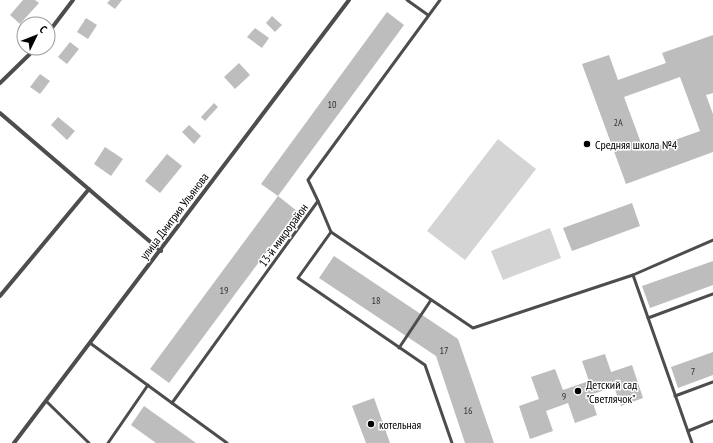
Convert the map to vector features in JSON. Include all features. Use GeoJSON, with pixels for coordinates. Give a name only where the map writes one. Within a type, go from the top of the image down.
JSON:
{"type":"FeatureCollection","features":[{"type":"Feature","properties":{"kind":"street"},"geometry":{"type":"LineString","coordinates":[[56,22],[73,0]]}},
{"type":"Feature","properties":{"kind":"street","name":"улица Дмитрия Ульянова"},"geometry":{"type":"LineString","coordinates":[[14,443],[161,251],[349,0]]}},
{"type":"Feature","properties":{"kind":"street"},"geometry":{"type":"LineString","coordinates":[[0,83],[28,56]]}},
{"type":"Feature","properties":{"kind":"street"},"geometry":{"type":"LineString","coordinates":[[0,113],[161,251]]}},
{"type":"Feature","properties":{"kind":"street"},"geometry":{"type":"LineString","coordinates":[[0,296],[89,189]]}},
{"type":"Feature","properties":{"kind":"lane"},"geometry":{"type":"LineString","coordinates":[[407,0],[428,15]]}},
{"type":"Feature","properties":{"kind":"lane","name":"13-й микрорайон"},"geometry":{"type":"LineString","coordinates":[[172,403],[318,201],[308,180],[440,0]]}},
{"type":"Feature","properties":{"kind":"lane"},"geometry":{"type":"LineString","coordinates":[[318,201],[331,232],[473,328],[633,275],[713,240]]}},
{"type":"Feature","properties":{"kind":"lane"},"geometry":{"type":"LineString","coordinates":[[331,232],[298,278],[425,366],[452,443]]}},
{"type":"Feature","properties":{"kind":"lane"},"geometry":{"type":"LineString","coordinates":[[633,275],[692,443]]}},
{"type":"Feature","properties":{"kind":"lane"},"geometry":{"type":"LineString","coordinates":[[648,318],[713,294]]}},
{"type":"Feature","properties":{"kind":"lane"},"geometry":{"type":"LineString","coordinates":[[400,348],[431,300]]}},
{"type":"Feature","properties":{"kind":"lane"},"geometry":{"type":"LineString","coordinates":[[90,343],[227,443]]}},
{"type":"Feature","properties":{"kind":"lane"},"geometry":{"type":"LineString","coordinates":[[675,396],[713,382]]}},
{"type":"Feature","properties":{"kind":"lane"},"geometry":{"type":"LineString","coordinates":[[108,443],[148,385]]}},
{"type":"Feature","properties":{"kind":"lane"},"geometry":{"type":"LineString","coordinates":[[46,401],[88,443]]}},
{"type":"Feature","properties":{"kind":"lane"},"geometry":{"type":"LineString","coordinates":[[688,431],[713,421]]}},
{"type":"Feature","properties":{"kind":"shaded area"},"geometry":{"type":"Polygon","coordinates":[[[498,139],[536,169],[465,260],[427,231],[498,139]]]}},
{"type":"Feature","properties":{"kind":"shaded area"},"geometry":{"type":"Polygon","coordinates":[[[550,228],[561,258],[503,280],[491,251],[550,228]]]}},
{"type":"Feature","properties":{"kind":"building"},"geometry":{"type":"Polygon","coordinates":[[[23,0],[35,0],[39,3],[27,16],[16,16],[16,20],[10,15],[23,0]]]}},
{"type":"Feature","properties":{"kind":"building"},"geometry":{"type":"Polygon","coordinates":[[[110,0],[122,0],[115,9],[107,3],[110,0]]]}},
{"type":"Feature","properties":{"kind":"building"},"geometry":{"type":"Polygon","coordinates":[[[387,12],[404,25],[278,196],[261,184],[387,12]]]}},
{"type":"Feature","properties":{"kind":"building"},"geometry":{"type":"Polygon","coordinates":[[[272,16],[282,25],[275,32],[266,23],[272,16]]]}},
{"type":"Feature","properties":{"kind":"building"},"geometry":{"type":"Polygon","coordinates":[[[86,18],[97,25],[88,39],[77,32],[86,18]]]}},
{"type":"Feature","properties":{"kind":"building"},"geometry":{"type":"Polygon","coordinates":[[[255,28],[269,38],[262,48],[247,37],[255,28]]]}},
{"type":"Feature","properties":{"kind":"building"},"geometry":{"type":"Polygon","coordinates":[[[713,35],[713,93],[706,95],[713,114],[713,152],[626,184],[582,64],[609,55],[618,80],[666,63],[662,53],[713,35]],[[680,77],[624,97],[644,151],[700,131],[680,77]]]}},
{"type":"Feature","properties":{"kind":"building"},"geometry":{"type":"Polygon","coordinates":[[[70,42],[79,49],[67,64],[58,57],[70,42]]]}},
{"type":"Feature","properties":{"kind":"building"},"geometry":{"type":"Polygon","coordinates":[[[239,63],[250,75],[235,89],[224,77],[239,63]]]}},
{"type":"Feature","properties":{"kind":"building"},"geometry":{"type":"Polygon","coordinates":[[[40,74],[50,81],[40,94],[30,87],[40,74]]]}},
{"type":"Feature","properties":{"kind":"building"},"geometry":{"type":"Polygon","coordinates":[[[214,103],[218,107],[205,121],[201,117],[214,103]]]}},
{"type":"Feature","properties":{"kind":"building"},"geometry":{"type":"Polygon","coordinates":[[[58,117],[75,131],[67,140],[51,125],[58,117]]]}},
{"type":"Feature","properties":{"kind":"building"},"geometry":{"type":"Polygon","coordinates":[[[189,125],[201,136],[194,144],[182,132],[189,125]]]}},
{"type":"Feature","properties":{"kind":"building"},"geometry":{"type":"Polygon","coordinates":[[[105,147],[123,159],[111,176],[94,164],[105,147]]]}},
{"type":"Feature","properties":{"kind":"building"},"geometry":{"type":"Polygon","coordinates":[[[167,154],[182,166],[160,193],[145,181],[167,154]]]}},
{"type":"Feature","properties":{"kind":"building"},"geometry":{"type":"Polygon","coordinates":[[[278,196],[297,211],[169,383],[150,369],[278,196]]]}},
{"type":"Feature","properties":{"kind":"building"},"geometry":{"type":"Polygon","coordinates":[[[632,203],[640,226],[572,251],[563,228],[632,203]]]}},
{"type":"Feature","properties":{"kind":"building"},"geometry":{"type":"Polygon","coordinates":[[[334,256],[458,339],[494,443],[465,443],[436,356],[319,278],[334,256]]]}},
{"type":"Feature","properties":{"kind":"building"},"geometry":{"type":"Polygon","coordinates":[[[713,261],[713,285],[650,308],[642,286],[713,261]]]}},
{"type":"Feature","properties":{"kind":"building"},"geometry":{"type":"Polygon","coordinates":[[[713,352],[713,375],[678,388],[671,367],[713,352]]]}},
{"type":"Feature","properties":{"kind":"building"},"geometry":{"type":"Polygon","coordinates":[[[605,354],[611,372],[632,365],[643,398],[621,406],[614,387],[590,395],[597,415],[575,423],[568,403],[546,411],[553,431],[530,439],[519,406],[539,399],[531,377],[555,369],[563,390],[589,381],[582,361],[605,354]]]}},
{"type":"Feature","properties":{"kind":"building","name":"котельная"},"geometry":{"type":"Polygon","coordinates":[[[374,398],[390,443],[366,443],[352,406],[374,398]]]}},
{"type":"Feature","properties":{"kind":"building"},"geometry":{"type":"Polygon","coordinates":[[[144,406],[196,443],[156,443],[131,425],[144,406]]]}},
{"type":"Feature","properties":{"kind":"place","name":"Средняя школа №4"},"geometry":{"type":"Point","coordinates":[587,144]}},
{"type":"Feature","properties":{"kind":"place","name":"Детский сад \"Светлячок\""},"geometry":{"type":"Point","coordinates":[578,391]}},
{"type":"Feature","properties":{"kind":"place","name":"котельная"},"geometry":{"type":"Point","coordinates":[371,424]}}]}
